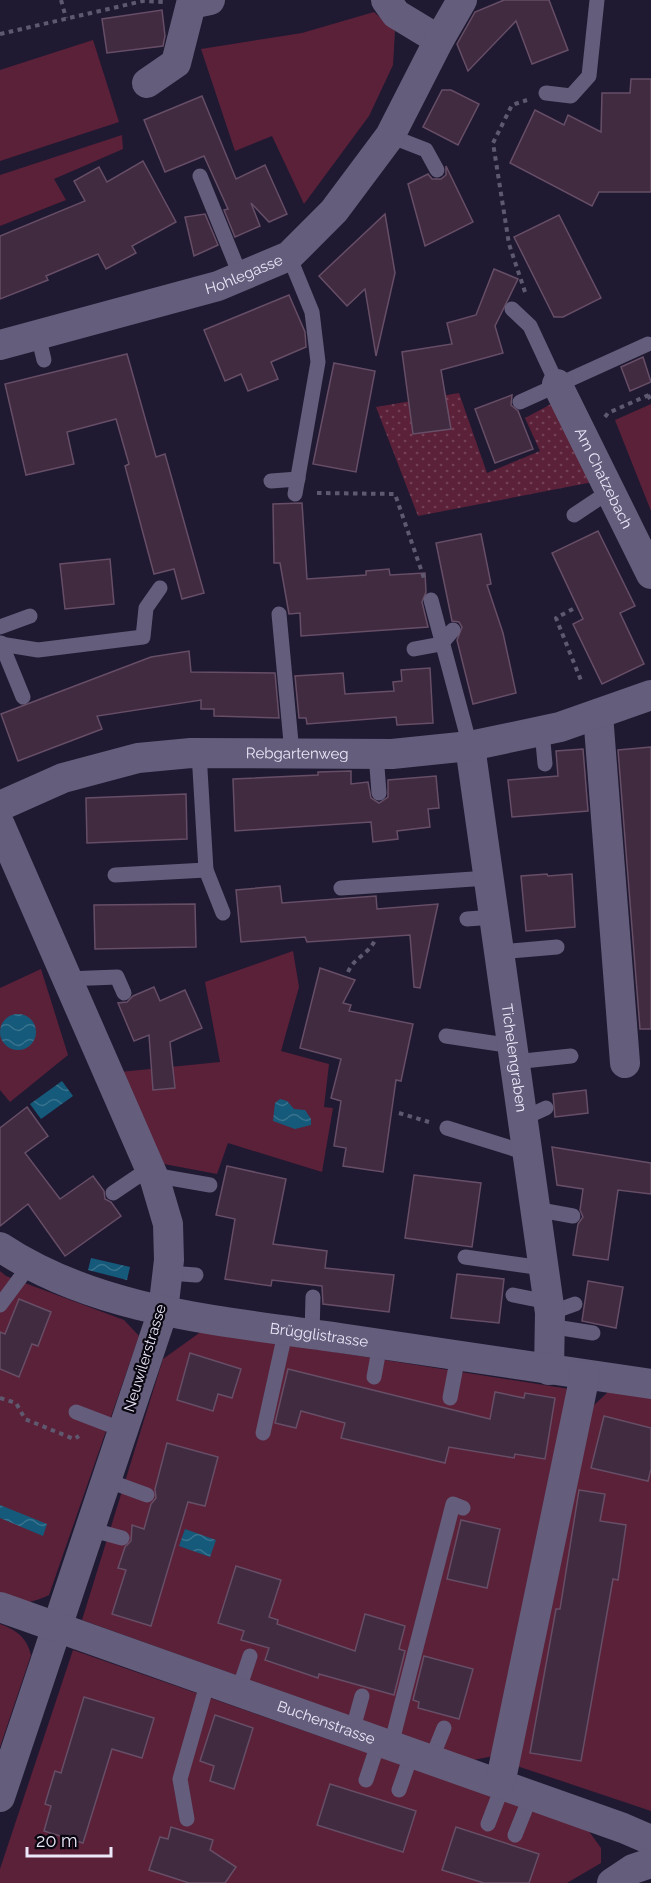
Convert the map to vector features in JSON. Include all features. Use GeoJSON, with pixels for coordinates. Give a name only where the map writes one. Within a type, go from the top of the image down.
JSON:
{"type":"FeatureCollection","features":[{"type":"Feature","properties":{"kind":"street"},"geometry":{"type":"LineString","coordinates":[[386,0],[396,14],[439,40]]}},
{"type":"Feature","properties":{"kind":"street","name":"Hohlegasse"},"geometry":{"type":"LineString","coordinates":[[0,345],[41,347],[218,286],[289,256],[334,211],[390,136],[462,0]]}},
{"type":"Feature","properties":{"kind":"street"},"geometry":{"type":"LineString","coordinates":[[147,83],[176,63],[201,2]]}},
{"type":"Feature","properties":{"kind":"street","name":"Am Chatzebach"},"geometry":{"type":"LineString","coordinates":[[557,384],[610,491],[648,559]]}},
{"type":"Feature","properties":{"kind":"street","name":"Rebgartenweg"},"geometry":{"type":"LineString","coordinates":[[0,806],[63,778],[133,759],[199,753],[376,754],[470,746],[542,731],[651,695]]}},
{"type":"Feature","properties":{"kind":"street"},"geometry":{"type":"LineString","coordinates":[[598,714],[616,823],[625,1063]]}},
{"type":"Feature","properties":{"kind":"street","name":"Tichelengraben"},"geometry":{"type":"LineString","coordinates":[[470,746],[488,878],[481,918],[499,952],[513,1054],[534,1114],[527,1153],[543,1268],[555,1311],[549,1370]]}},
{"type":"Feature","properties":{"kind":"street","name":"Neuwilerstrasse"},"geometry":{"type":"LineString","coordinates":[[0,825],[7,860],[66,979],[151,1171],[182,1274],[162,1311],[57,1627],[6,1761],[0,1797]]}},
{"type":"Feature","properties":{"kind":"street","name":"Brügglistrasse"},"geometry":{"type":"LineString","coordinates":[[0,1247],[29,1266],[74,1285],[162,1311],[549,1370],[588,1390],[651,1384]]}},
{"type":"Feature","properties":{"kind":"street"},"geometry":{"type":"LineString","coordinates":[[511,1788],[588,1390]]}},
{"type":"Feature","properties":{"kind":"street","name":"Buchenstrasse"},"geometry":{"type":"LineString","coordinates":[[0,1608],[511,1788],[651,1840]]}},
{"type":"Feature","properties":{"kind":"street"},"geometry":{"type":"LineString","coordinates":[[612,1883],[633,1869],[651,1863]]}},
{"type":"Feature","properties":{"kind":"lane"},"geometry":{"type":"LineString","coordinates":[[546,93],[571,96],[589,76],[597,0]]}},
{"type":"Feature","properties":{"kind":"lane"},"geometry":{"type":"LineString","coordinates":[[390,136],[426,150],[437,170]]}},
{"type":"Feature","properties":{"kind":"lane"},"geometry":{"type":"LineString","coordinates":[[200,176],[241,277]]}},
{"type":"Feature","properties":{"kind":"lane"},"geometry":{"type":"LineString","coordinates":[[270,481],[297,486],[318,362],[312,312],[289,256]]}},
{"type":"Feature","properties":{"kind":"lane"},"geometry":{"type":"LineString","coordinates":[[512,309],[530,326],[557,384]]}},
{"type":"Feature","properties":{"kind":"lane"},"geometry":{"type":"LineString","coordinates":[[520,402],[648,344]]}},
{"type":"Feature","properties":{"kind":"lane"},"geometry":{"type":"LineString","coordinates":[[574,515],[610,491]]}},
{"type":"Feature","properties":{"kind":"lane"},"geometry":{"type":"LineString","coordinates":[[1,643],[38,650],[143,637],[146,608],[160,588]]}},
{"type":"Feature","properties":{"kind":"lane"},"geometry":{"type":"LineString","coordinates":[[431,600],[470,746]]}},
{"type":"Feature","properties":{"kind":"lane"},"geometry":{"type":"LineString","coordinates":[[279,614],[292,753]]}},
{"type":"Feature","properties":{"kind":"lane"},"geometry":{"type":"LineString","coordinates":[[0,627],[30,616]]}},
{"type":"Feature","properties":{"kind":"lane"},"geometry":{"type":"LineString","coordinates":[[414,649],[441,644],[453,630]]}},
{"type":"Feature","properties":{"kind":"lane"},"geometry":{"type":"LineString","coordinates":[[1,643],[23,697]]}},
{"type":"Feature","properties":{"kind":"lane"},"geometry":{"type":"LineString","coordinates":[[542,731],[545,764]]}},
{"type":"Feature","properties":{"kind":"lane"},"geometry":{"type":"LineString","coordinates":[[199,753],[206,870],[223,913]]}},
{"type":"Feature","properties":{"kind":"lane"},"geometry":{"type":"LineString","coordinates":[[376,754],[379,794]]}},
{"type":"Feature","properties":{"kind":"lane"},"geometry":{"type":"LineString","coordinates":[[115,875],[206,870]]}},
{"type":"Feature","properties":{"kind":"lane"},"geometry":{"type":"LineString","coordinates":[[341,888],[488,878]]}},
{"type":"Feature","properties":{"kind":"lane"},"geometry":{"type":"LineString","coordinates":[[499,952],[557,946]]}},
{"type":"Feature","properties":{"kind":"lane"},"geometry":{"type":"LineString","coordinates":[[66,979],[117,977],[123,993]]}},
{"type":"Feature","properties":{"kind":"lane"},"geometry":{"type":"LineString","coordinates":[[446,1036],[513,1054],[571,1056]]}},
{"type":"Feature","properties":{"kind":"lane"},"geometry":{"type":"LineString","coordinates":[[447,1128],[527,1153]]}},
{"type":"Feature","properties":{"kind":"lane"},"geometry":{"type":"LineString","coordinates":[[113,1193],[151,1171],[210,1185]]}},
{"type":"Feature","properties":{"kind":"lane"},"geometry":{"type":"LineString","coordinates":[[535,1209],[573,1216]]}},
{"type":"Feature","properties":{"kind":"lane"},"geometry":{"type":"LineString","coordinates":[[465,1257],[543,1268]]}},
{"type":"Feature","properties":{"kind":"lane"},"geometry":{"type":"LineString","coordinates":[[0,1305],[29,1266]]}},
{"type":"Feature","properties":{"kind":"lane"},"geometry":{"type":"LineString","coordinates":[[513,1295],[555,1311],[593,1334]]}},
{"type":"Feature","properties":{"kind":"lane"},"geometry":{"type":"LineString","coordinates":[[263,1433],[313,1298]]}},
{"type":"Feature","properties":{"kind":"lane"},"geometry":{"type":"LineString","coordinates":[[375,1377],[380,1344]]}},
{"type":"Feature","properties":{"kind":"lane"},"geometry":{"type":"LineString","coordinates":[[450,1398],[458,1356]]}},
{"type":"Feature","properties":{"kind":"lane"},"geometry":{"type":"LineString","coordinates":[[75,1412],[120,1438]]}},
{"type":"Feature","properties":{"kind":"lane"},"geometry":{"type":"LineString","coordinates":[[106,1480],[147,1495]]}},
{"type":"Feature","properties":{"kind":"lane"},"geometry":{"type":"LineString","coordinates":[[399,1790],[393,1746],[453,1504],[463,1508]]}},
{"type":"Feature","properties":{"kind":"lane"},"geometry":{"type":"LineString","coordinates":[[89,1529],[122,1538]]}},
{"type":"Feature","properties":{"kind":"lane"},"geometry":{"type":"LineString","coordinates":[[238,1692],[249,1656]]}},
{"type":"Feature","properties":{"kind":"lane"},"geometry":{"type":"LineString","coordinates":[[187,1819],[180,1779],[208,1681]]}},
{"type":"Feature","properties":{"kind":"lane"},"geometry":{"type":"LineString","coordinates":[[362,1696],[393,1746]]}},
{"type":"Feature","properties":{"kind":"lane"},"geometry":{"type":"LineString","coordinates":[[366,1780],[393,1746],[444,1728]]}},
{"type":"Feature","properties":{"kind":"lane"},"geometry":{"type":"LineString","coordinates":[[488,1824],[511,1788]]}},
{"type":"Feature","properties":{"kind":"lane"},"geometry":{"type":"LineString","coordinates":[[511,1788],[515,1835]]}},
{"type":"Feature","properties":{"kind":"path"},"geometry":{"type":"LineString","coordinates":[[61,0],[66,18]]}},
{"type":"Feature","properties":{"kind":"path"},"geometry":{"type":"LineString","coordinates":[[0,34],[143,1],[201,2]]}},
{"type":"Feature","properties":{"kind":"path"},"geometry":{"type":"LineString","coordinates":[[528,300],[509,244],[493,143],[512,105],[546,93]]}},
{"type":"Feature","properties":{"kind":"path"},"geometry":{"type":"LineString","coordinates":[[585,440],[609,413],[650,395],[651,401]]}},
{"type":"Feature","properties":{"kind":"path"},"geometry":{"type":"LineString","coordinates":[[297,486],[394,494],[431,600]]}},
{"type":"Feature","properties":{"kind":"path"},"geometry":{"type":"LineString","coordinates":[[573,609],[556,618],[582,683]]}},
{"type":"Feature","properties":{"kind":"path"},"geometry":{"type":"LineString","coordinates":[[348,972],[352,964],[371,950],[376,938]]}},
{"type":"Feature","properties":{"kind":"path"},"geometry":{"type":"LineString","coordinates":[[399,1113],[447,1128]]}},
{"type":"Feature","properties":{"kind":"path"},"geometry":{"type":"LineString","coordinates":[[0,1398],[16,1403],[25,1419],[74,1439],[88,1432],[120,1438]]}},
{"type":"Feature","properties":{"kind":"shaded area"},"geometry":{"type":"Polygon","coordinates":[[[374,12],[395,31],[393,65],[369,116],[304,204],[272,136],[235,151],[201,49],[302,33],[374,12]]]}},
{"type":"Feature","properties":{"kind":"shaded area"},"geometry":{"type":"Polygon","coordinates":[[[93,40],[119,122],[0,161],[0,70],[93,40]]]}},
{"type":"Feature","properties":{"kind":"shaded area"},"geometry":{"type":"Polygon","coordinates":[[[122,135],[123,149],[54,179],[66,200],[0,226],[0,175],[122,135]]]}},
{"type":"Feature","properties":{"kind":"shaded area"},"geometry":{"type":"Polygon","coordinates":[[[459,393],[487,473],[540,451],[525,418],[553,403],[593,482],[418,516],[376,407],[459,393]]]}},
{"type":"Feature","properties":{"kind":"shaded area"},"geometry":{"type":"Polygon","coordinates":[[[651,404],[651,511],[615,420],[651,404]]]}},
{"type":"Feature","properties":{"kind":"shaded area"},"geometry":{"type":"Polygon","coordinates":[[[293,951],[299,987],[281,1051],[329,1064],[324,1107],[333,1108],[322,1172],[228,1143],[217,1174],[164,1164],[120,1072],[220,1062],[205,982],[293,951]]]}},
{"type":"Feature","properties":{"kind":"shaded area"},"geometry":{"type":"Polygon","coordinates":[[[41,969],[68,1055],[10,1102],[0,1090],[0,988],[41,969]]]}},
{"type":"Feature","properties":{"kind":"shaded area"},"geometry":{"type":"Polygon","coordinates":[[[0,1271],[6,1276],[124,1320],[139,1336],[49,1595],[24,1602],[0,1597],[0,1271]]]}},
{"type":"Feature","properties":{"kind":"shaded area"},"geometry":{"type":"Polygon","coordinates":[[[202,1331],[569,1389],[494,1756],[473,1760],[82,1620],[163,1359],[202,1331]]]}},
{"type":"Feature","properties":{"kind":"shaded area"},"geometry":{"type":"Polygon","coordinates":[[[610,1390],[651,1396],[651,1811],[517,1766],[590,1409],[610,1390]]]}},
{"type":"Feature","properties":{"kind":"shaded area"},"geometry":{"type":"Polygon","coordinates":[[[0,1624],[20,1635],[31,1655],[0,1747],[0,1624]]]}},
{"type":"Feature","properties":{"kind":"shaded area"},"geometry":{"type":"Polygon","coordinates":[[[73,1650],[588,1830],[601,1848],[601,1863],[567,1883],[0,1883],[0,1869],[73,1650]]]}},
{"type":"Feature","properties":{"kind":"water"},"geometry":{"type":"Polygon","coordinates":[[[18,1014],[31,1019],[36,1032],[31,1045],[18,1050],[5,1045],[0,1032],[5,1019],[18,1014]]]}},
{"type":"Feature","properties":{"kind":"water"},"geometry":{"type":"Polygon","coordinates":[[[62,1081],[73,1096],[41,1119],[30,1104],[62,1081]]]}},
{"type":"Feature","properties":{"kind":"water"},"geometry":{"type":"Polygon","coordinates":[[[280,1099],[287,1101],[294,1109],[305,1110],[311,1119],[311,1125],[295,1129],[273,1121],[275,1103],[280,1099]]]}},
{"type":"Feature","properties":{"kind":"water"},"geometry":{"type":"Polygon","coordinates":[[[91,1258],[130,1267],[127,1280],[88,1270],[91,1258]]]}},
{"type":"Feature","properties":{"kind":"water"},"geometry":{"type":"Polygon","coordinates":[[[0,1505],[47,1524],[43,1536],[0,1518],[0,1505]]]}},
{"type":"Feature","properties":{"kind":"water"},"geometry":{"type":"Polygon","coordinates":[[[185,1529],[216,1540],[210,1557],[179,1546],[185,1529]]]}},
{"type":"Feature","properties":{"kind":"building"},"geometry":{"type":"Polygon","coordinates":[[[504,0],[549,0],[568,50],[532,64],[516,21],[468,71],[457,44],[475,12],[504,0]]]}},
{"type":"Feature","properties":{"kind":"building"},"geometry":{"type":"Polygon","coordinates":[[[162,10],[165,36],[163,46],[107,53],[102,19],[162,10]]]}},
{"type":"Feature","properties":{"kind":"building"},"geometry":{"type":"Polygon","coordinates":[[[631,79],[651,79],[651,192],[599,192],[592,206],[510,163],[535,110],[564,125],[568,115],[601,132],[602,93],[630,93],[631,79]]]}},
{"type":"Feature","properties":{"kind":"building"},"geometry":{"type":"Polygon","coordinates":[[[442,90],[451,90],[479,104],[458,145],[423,127],[442,90]]]}},
{"type":"Feature","properties":{"kind":"building"},"geometry":{"type":"Polygon","coordinates":[[[202,96],[236,179],[265,165],[287,214],[269,222],[251,203],[260,226],[235,237],[224,210],[228,209],[204,156],[165,172],[144,120],[202,96]]]}},
{"type":"Feature","properties":{"kind":"building"},"geometry":{"type":"Polygon","coordinates":[[[143,161],[176,222],[132,246],[136,253],[106,269],[98,254],[46,276],[48,280],[0,299],[0,236],[85,201],[74,181],[99,167],[107,182],[143,161]]]}},
{"type":"Feature","properties":{"kind":"building"},"geometry":{"type":"Polygon","coordinates":[[[446,166],[473,222],[425,246],[408,184],[428,174],[432,179],[441,179],[446,175],[446,166]]]}},
{"type":"Feature","properties":{"kind":"building"},"geometry":{"type":"Polygon","coordinates":[[[205,214],[218,245],[194,256],[185,217],[205,214]]]}},
{"type":"Feature","properties":{"kind":"building"},"geometry":{"type":"Polygon","coordinates":[[[385,214],[395,273],[376,356],[365,289],[347,306],[319,276],[385,214]]]}},
{"type":"Feature","properties":{"kind":"building"},"geometry":{"type":"Polygon","coordinates":[[[559,215],[601,298],[563,317],[554,317],[514,237],[559,215]]]}},
{"type":"Feature","properties":{"kind":"building"},"geometry":{"type":"Polygon","coordinates":[[[494,269],[518,279],[495,326],[503,353],[441,370],[451,429],[413,434],[402,352],[452,344],[447,323],[476,315],[494,269]]]}},
{"type":"Feature","properties":{"kind":"building"},"geometry":{"type":"Polygon","coordinates":[[[289,295],[305,332],[306,347],[271,362],[278,379],[248,391],[241,374],[225,381],[204,330],[289,295]]]}},
{"type":"Feature","properties":{"kind":"building"},"geometry":{"type":"Polygon","coordinates":[[[127,354],[156,457],[165,454],[204,593],[182,599],[174,569],[154,574],[125,466],[129,464],[116,419],[67,432],[74,464],[26,475],[5,384],[127,354]]]}},
{"type":"Feature","properties":{"kind":"building"},"geometry":{"type":"Polygon","coordinates":[[[643,357],[651,382],[630,391],[621,367],[643,357]]]}},
{"type":"Feature","properties":{"kind":"building"},"geometry":{"type":"Polygon","coordinates":[[[334,363],[375,371],[356,472],[313,464],[334,363]]]}},
{"type":"Feature","properties":{"kind":"building"},"geometry":{"type":"Polygon","coordinates":[[[512,395],[511,405],[518,411],[533,449],[495,463],[475,409],[512,395]]]}},
{"type":"Feature","properties":{"kind":"building"},"geometry":{"type":"Polygon","coordinates":[[[302,503],[307,579],[366,575],[366,571],[389,569],[390,575],[425,573],[426,592],[422,602],[428,627],[301,636],[300,613],[289,614],[280,563],[274,563],[273,504],[302,503]]]}},
{"type":"Feature","properties":{"kind":"building"},"geometry":{"type":"Polygon","coordinates":[[[598,531],[635,606],[620,613],[644,664],[602,684],[573,624],[583,619],[552,553],[598,531]]]}},
{"type":"Feature","properties":{"kind":"building"},"geometry":{"type":"Polygon","coordinates":[[[481,534],[491,584],[487,585],[503,633],[516,693],[473,704],[457,640],[462,627],[459,622],[452,621],[436,543],[481,534]]]}},
{"type":"Feature","properties":{"kind":"building"},"geometry":{"type":"Polygon","coordinates":[[[110,559],[114,604],[65,609],[60,564],[110,559]]]}},
{"type":"Feature","properties":{"kind":"building"},"geometry":{"type":"Polygon","coordinates":[[[189,651],[191,672],[275,673],[279,718],[214,716],[214,709],[201,709],[201,700],[97,716],[102,729],[18,761],[1,714],[151,657],[189,651]]]}},
{"type":"Feature","properties":{"kind":"building"},"geometry":{"type":"Polygon","coordinates":[[[430,668],[433,723],[397,725],[396,717],[307,724],[306,718],[299,718],[295,676],[343,673],[345,694],[394,691],[393,682],[402,681],[401,670],[430,668]]]}},
{"type":"Feature","properties":{"kind":"building"},"geometry":{"type":"Polygon","coordinates":[[[651,747],[651,1029],[640,1029],[618,750],[651,747]]]}},
{"type":"Feature","properties":{"kind":"building"},"geometry":{"type":"Polygon","coordinates":[[[583,749],[588,811],[512,817],[508,780],[558,776],[556,751],[583,749]]]}},
{"type":"Feature","properties":{"kind":"building"},"geometry":{"type":"Polygon","coordinates":[[[351,771],[351,784],[368,782],[371,798],[379,803],[388,797],[388,780],[436,776],[439,808],[428,809],[430,827],[397,831],[398,839],[373,842],[371,822],[235,831],[233,779],[351,771]]]}},
{"type":"Feature","properties":{"kind":"building"},"geometry":{"type":"Polygon","coordinates":[[[186,794],[187,839],[87,843],[86,798],[186,794]]]}},
{"type":"Feature","properties":{"kind":"building"},"geometry":{"type":"Polygon","coordinates":[[[547,874],[548,876],[572,874],[575,927],[526,931],[521,876],[547,874]]]}},
{"type":"Feature","properties":{"kind":"building"},"geometry":{"type":"Polygon","coordinates":[[[280,886],[282,903],[376,896],[377,909],[438,904],[420,988],[414,987],[410,935],[307,942],[305,937],[241,942],[236,890],[280,886]]]}},
{"type":"Feature","properties":{"kind":"building"},"geometry":{"type":"Polygon","coordinates":[[[195,904],[196,947],[95,949],[94,905],[195,904]]]}},
{"type":"Feature","properties":{"kind":"building"},"geometry":{"type":"Polygon","coordinates":[[[320,968],[355,980],[343,1003],[351,1005],[349,1011],[413,1024],[401,1081],[396,1080],[383,1172],[343,1166],[346,1148],[334,1146],[341,1101],[331,1098],[341,1059],[300,1048],[320,968]]]}},
{"type":"Feature","properties":{"kind":"building"},"geometry":{"type":"Polygon","coordinates":[[[154,987],[160,1001],[185,990],[202,1028],[170,1042],[175,1088],[153,1090],[149,1035],[134,1041],[118,1003],[127,1002],[133,996],[154,987]]]}},
{"type":"Feature","properties":{"kind":"building"},"geometry":{"type":"Polygon","coordinates":[[[586,1090],[588,1113],[555,1117],[553,1094],[586,1090]]]}},
{"type":"Feature","properties":{"kind":"building"},"geometry":{"type":"Polygon","coordinates":[[[27,1107],[48,1136],[25,1153],[60,1199],[93,1176],[104,1191],[105,1199],[111,1202],[121,1216],[65,1256],[28,1204],[0,1226],[0,1128],[27,1107]]]}},
{"type":"Feature","properties":{"kind":"building"},"geometry":{"type":"Polygon","coordinates":[[[552,1147],[651,1163],[651,1194],[618,1190],[608,1260],[573,1255],[578,1224],[583,1217],[580,1210],[583,1189],[557,1185],[552,1147]]]}},
{"type":"Feature","properties":{"kind":"building"},"geometry":{"type":"Polygon","coordinates":[[[227,1166],[286,1179],[273,1244],[327,1251],[325,1268],[394,1275],[389,1312],[323,1304],[322,1286],[272,1280],[271,1286],[225,1279],[235,1219],[216,1215],[227,1166]]]}},
{"type":"Feature","properties":{"kind":"building"},"geometry":{"type":"Polygon","coordinates":[[[414,1175],[481,1183],[472,1247],[405,1238],[414,1175]]]}},
{"type":"Feature","properties":{"kind":"building"},"geometry":{"type":"Polygon","coordinates":[[[457,1274],[504,1279],[499,1323],[451,1318],[457,1274]]]}},
{"type":"Feature","properties":{"kind":"building"},"geometry":{"type":"Polygon","coordinates":[[[588,1281],[623,1287],[616,1328],[582,1321],[588,1281]]]}},
{"type":"Feature","properties":{"kind":"building"},"geometry":{"type":"Polygon","coordinates":[[[19,1299],[51,1312],[38,1346],[32,1344],[19,1377],[0,1369],[0,1332],[5,1334],[19,1299]]]}},
{"type":"Feature","properties":{"kind":"building"},"geometry":{"type":"Polygon","coordinates":[[[190,1353],[241,1369],[232,1398],[218,1394],[213,1411],[177,1400],[190,1353]]]}},
{"type":"Feature","properties":{"kind":"building"},"geometry":{"type":"Polygon","coordinates":[[[288,1369],[490,1419],[495,1392],[524,1398],[525,1393],[555,1398],[545,1459],[515,1454],[514,1458],[449,1447],[445,1463],[341,1438],[345,1423],[301,1411],[296,1428],[275,1423],[288,1369]]]}},
{"type":"Feature","properties":{"kind":"building"},"geometry":{"type":"Polygon","coordinates":[[[604,1416],[651,1428],[651,1469],[648,1481],[591,1468],[604,1416]]]}},
{"type":"Feature","properties":{"kind":"building"},"geometry":{"type":"Polygon","coordinates":[[[167,1443],[218,1457],[205,1506],[188,1502],[151,1626],[112,1614],[126,1570],[118,1568],[125,1547],[131,1541],[132,1525],[144,1529],[151,1504],[156,1498],[155,1489],[167,1443]]]}},
{"type":"Feature","properties":{"kind":"building"},"geometry":{"type":"Polygon","coordinates":[[[579,1490],[605,1494],[600,1521],[626,1525],[618,1580],[613,1579],[581,1761],[530,1753],[556,1609],[560,1609],[579,1490]]]}},
{"type":"Feature","properties":{"kind":"building"},"geometry":{"type":"Polygon","coordinates":[[[461,1520],[500,1529],[487,1588],[447,1579],[461,1520]]]}},
{"type":"Feature","properties":{"kind":"building"},"geometry":{"type":"Polygon","coordinates":[[[236,1566],[281,1580],[269,1617],[278,1620],[277,1624],[355,1651],[365,1614],[405,1626],[399,1649],[405,1651],[394,1695],[319,1674],[318,1678],[265,1660],[269,1648],[241,1640],[244,1631],[218,1623],[236,1566]]]}},
{"type":"Feature","properties":{"kind":"building"},"geometry":{"type":"Polygon","coordinates":[[[424,1656],[473,1669],[459,1719],[418,1708],[419,1702],[413,1700],[424,1656]]]}},
{"type":"Feature","properties":{"kind":"building"},"geometry":{"type":"Polygon","coordinates":[[[84,1697],[154,1718],[142,1758],[112,1749],[83,1843],[44,1831],[51,1806],[45,1804],[55,1771],[61,1773],[84,1697]]]}},
{"type":"Feature","properties":{"kind":"building"},"geometry":{"type":"Polygon","coordinates":[[[215,1715],[253,1728],[234,1789],[210,1781],[214,1766],[200,1761],[215,1715]]]}},
{"type":"Feature","properties":{"kind":"building"},"geometry":{"type":"Polygon","coordinates":[[[330,1784],[416,1811],[403,1852],[317,1825],[330,1784]]]}},
{"type":"Feature","properties":{"kind":"building"},"geometry":{"type":"Polygon","coordinates":[[[171,1827],[213,1840],[210,1850],[236,1867],[225,1883],[189,1883],[149,1870],[160,1837],[168,1839],[171,1827]]]}},
{"type":"Feature","properties":{"kind":"building"},"geometry":{"type":"Polygon","coordinates":[[[456,1827],[539,1854],[529,1883],[484,1883],[442,1870],[456,1827]]]}}]}
